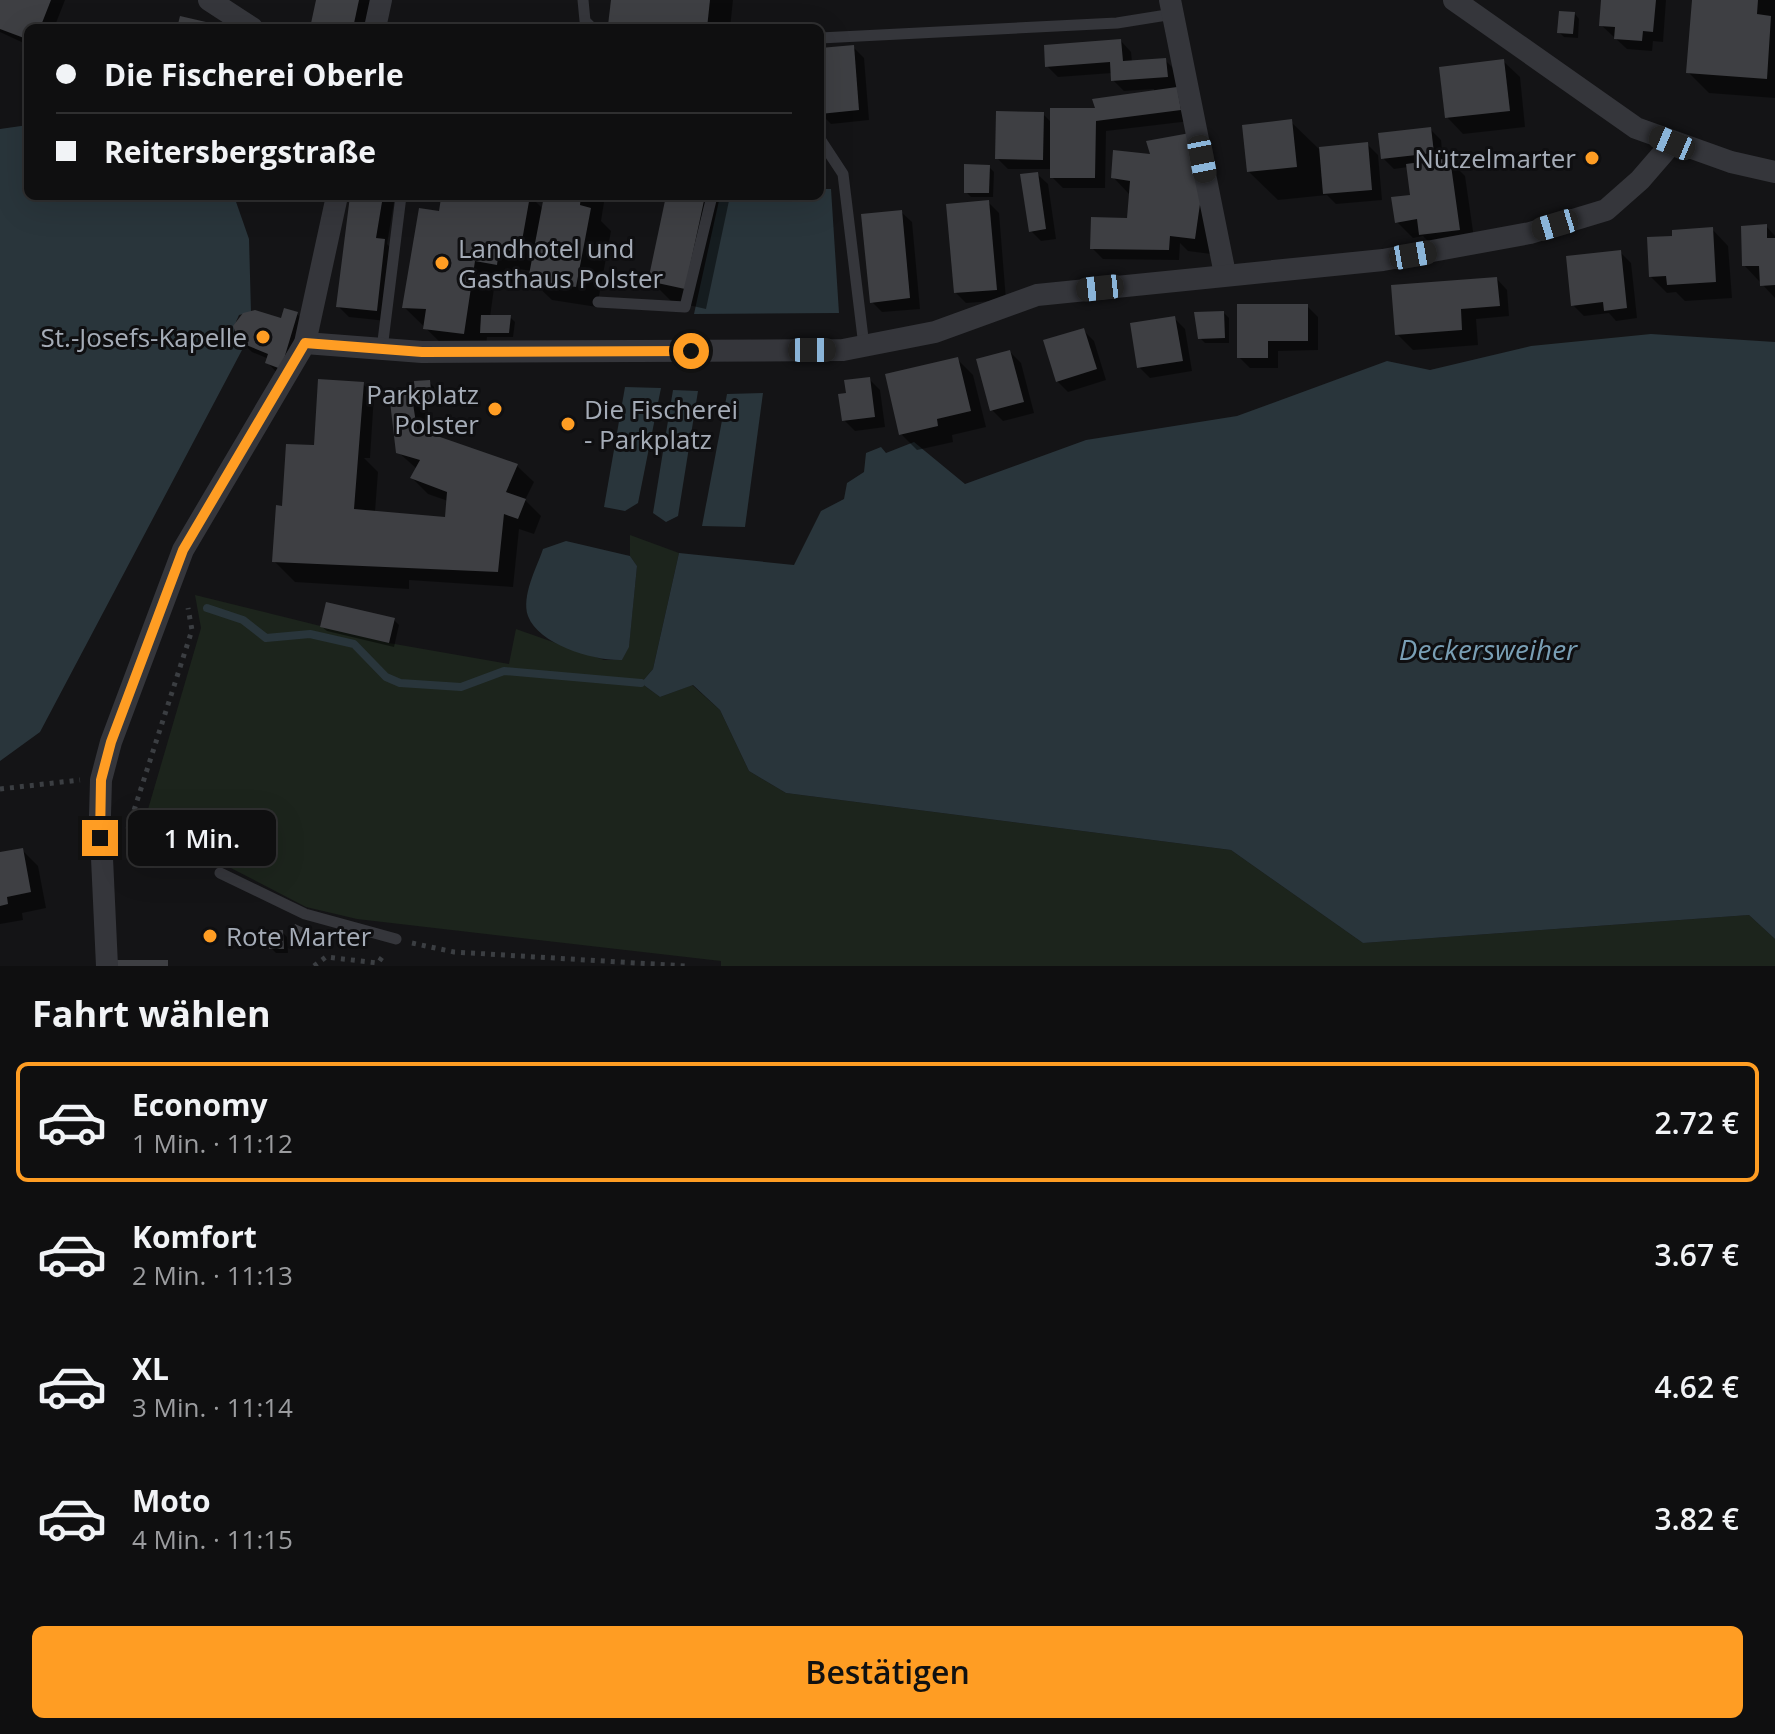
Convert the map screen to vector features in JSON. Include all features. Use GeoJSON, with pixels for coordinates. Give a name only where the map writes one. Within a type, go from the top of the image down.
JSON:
{"type":"FeatureCollection","features":[{"type":"Feature","properties":{"kind":"street"},"geometry":{"type":"LineString","coordinates":[[209,0],[246,24]]}},
{"type":"Feature","properties":{"kind":"street"},"geometry":{"type":"LineString","coordinates":[[376,24],[381,0]]}},
{"type":"Feature","properties":{"kind":"street"},"geometry":{"type":"LineString","coordinates":[[1454,0],[1636,128],[1672,143],[1775,172]]}},
{"type":"Feature","properties":{"kind":"street"},"geometry":{"type":"LineString","coordinates":[[1171,7],[1225,274]]}},
{"type":"Feature","properties":{"kind":"street"},"geometry":{"type":"LineString","coordinates":[[305,343],[422,352],[843,350],[935,332],[1037,295],[1383,260],[1530,233],[1606,210],[1640,180],[1672,143]]}},
{"type":"Feature","properties":{"kind":"street"},"geometry":{"type":"LineString","coordinates":[[107,966],[100,815],[101,780],[111,742],[183,550],[305,343],[336,200]]}},
{"type":"Feature","properties":{"kind":"lane"},"geometry":{"type":"LineString","coordinates":[[583,0],[588,24]]}},
{"type":"Feature","properties":{"kind":"lane"},"geometry":{"type":"LineString","coordinates":[[824,38],[1117,23],[1171,7]]}},
{"type":"Feature","properties":{"kind":"lane"},"geometry":{"type":"LineString","coordinates":[[824,145],[843,174],[864,346]]}},
{"type":"Feature","properties":{"kind":"lane"},"geometry":{"type":"LineString","coordinates":[[382,349],[401,200]]}},
{"type":"Feature","properties":{"kind":"lane"},"geometry":{"type":"LineString","coordinates":[[598,302],[685,307],[711,200]]}},
{"type":"Feature","properties":{"kind":"lane"},"geometry":{"type":"LineString","coordinates":[[220,873],[305,914],[396,939]]}},
{"type":"Feature","properties":{"kind":"path"},"geometry":{"type":"LineString","coordinates":[[128,829],[192,630],[186,599]]}},
{"type":"Feature","properties":{"kind":"path"},"geometry":{"type":"LineString","coordinates":[[0,789],[60,780],[101,780]]}},
{"type":"Feature","properties":{"kind":"path"},"geometry":{"type":"LineString","coordinates":[[100,815],[220,873]]}},
{"type":"Feature","properties":{"kind":"path"},"geometry":{"type":"LineString","coordinates":[[396,939],[454,952],[686,966]]}},
{"type":"Feature","properties":{"kind":"path"},"geometry":{"type":"LineString","coordinates":[[314,966],[326,957],[378,963]]}},
{"type":"Feature","properties":{"kind":"shaded area"},"geometry":{"type":"Polygon","coordinates":[[[630,535],[679,553],[653,669],[641,683],[660,697],[692,685],[720,710],[749,771],[786,793],[1231,850],[1363,943],[1749,915],[1775,939],[1775,966],[721,966],[721,961],[357,919],[306,907],[144,823],[201,628],[195,595],[389,643],[509,664],[516,629],[604,660],[622,660],[629,646],[637,566],[630,556],[630,535]]]}},
{"type":"Feature","properties":{"kind":"water"},"geometry":{"type":"Polygon","coordinates":[[[24,126],[24,200],[235,200],[249,239],[251,312],[239,315],[234,333],[242,350],[40,732],[0,761],[0,129],[24,126]]]}},
{"type":"Feature","properties":{"kind":"water"},"geometry":{"type":"Polygon","coordinates":[[[824,189],[831,189],[839,313],[694,314],[719,200],[824,200],[824,189]]]}},
{"type":"Feature","properties":{"kind":"water","name":"Deckersweiher"},"geometry":{"type":"Polygon","coordinates":[[[1651,334],[1775,342],[1775,939],[1749,915],[1363,943],[1231,850],[786,793],[749,771],[720,710],[693,685],[660,697],[641,683],[653,669],[679,553],[794,565],[821,511],[844,499],[847,483],[864,472],[866,453],[881,447],[886,453],[914,442],[965,484],[1086,440],[1237,416],[1387,361],[1430,370],[1531,346],[1651,334]]]}},
{"type":"Feature","properties":{"kind":"water"},"geometry":{"type":"Polygon","coordinates":[[[625,387],[661,388],[638,503],[625,511],[604,507],[625,387]]]}},
{"type":"Feature","properties":{"kind":"water"},"geometry":{"type":"Polygon","coordinates":[[[673,390],[698,391],[678,516],[666,522],[653,513],[673,390]]]}},
{"type":"Feature","properties":{"kind":"water"},"geometry":{"type":"Polygon","coordinates":[[[763,393],[745,527],[702,526],[727,394],[763,393]]]}},
{"type":"Feature","properties":{"kind":"water"},"geometry":{"type":"Polygon","coordinates":[[[566,541],[630,556],[637,566],[629,647],[622,660],[597,658],[555,643],[534,626],[528,616],[528,591],[543,549],[566,541]]]}},
{"type":"Feature","properties":{"kind":"building"},"geometry":{"type":"Polygon","coordinates":[[[0,0],[51,0],[42,24],[24,24],[24,38],[0,29],[0,0]]]}},
{"type":"Feature","properties":{"kind":"building"},"geometry":{"type":"Polygon","coordinates":[[[316,0],[359,0],[354,24],[311,24],[316,0]]]}},
{"type":"Feature","properties":{"kind":"building"},"geometry":{"type":"Polygon","coordinates":[[[611,0],[710,0],[707,24],[608,24],[611,0]]]}},
{"type":"Feature","properties":{"kind":"building"},"geometry":{"type":"Polygon","coordinates":[[[1601,0],[1656,0],[1653,32],[1643,31],[1642,41],[1614,39],[1615,27],[1599,26],[1601,0]]]}},
{"type":"Feature","properties":{"kind":"building"},"geometry":{"type":"Polygon","coordinates":[[[1692,0],[1758,0],[1757,14],[1771,16],[1767,79],[1686,73],[1692,0]]]}},
{"type":"Feature","properties":{"kind":"building"},"geometry":{"type":"Polygon","coordinates":[[[1559,11],[1575,12],[1573,34],[1557,33],[1559,11]]]}},
{"type":"Feature","properties":{"kind":"building"},"geometry":{"type":"Polygon","coordinates":[[[180,16],[215,24],[178,24],[180,16]]]}},
{"type":"Feature","properties":{"kind":"building"},"geometry":{"type":"Polygon","coordinates":[[[1121,39],[1123,61],[1166,58],[1168,77],[1111,81],[1110,62],[1045,67],[1044,45],[1121,39]]]}},
{"type":"Feature","properties":{"kind":"building"},"geometry":{"type":"Polygon","coordinates":[[[854,45],[859,110],[824,114],[824,48],[854,45]]]}},
{"type":"Feature","properties":{"kind":"building"},"geometry":{"type":"Polygon","coordinates":[[[1504,59],[1510,111],[1445,118],[1439,67],[1504,59]]]}},
{"type":"Feature","properties":{"kind":"building"},"geometry":{"type":"Polygon","coordinates":[[[1177,87],[1181,110],[1096,121],[1095,178],[1050,178],[1050,108],[1095,108],[1092,99],[1177,87]]]}},
{"type":"Feature","properties":{"kind":"building"},"geometry":{"type":"Polygon","coordinates":[[[996,111],[1044,112],[1043,160],[995,159],[996,111]]]}},
{"type":"Feature","properties":{"kind":"building"},"geometry":{"type":"Polygon","coordinates":[[[1292,119],[1297,167],[1247,172],[1242,125],[1292,119]]]}},
{"type":"Feature","properties":{"kind":"building"},"geometry":{"type":"Polygon","coordinates":[[[1431,127],[1434,153],[1381,159],[1378,133],[1431,127]]]}},
{"type":"Feature","properties":{"kind":"building"},"geometry":{"type":"Polygon","coordinates":[[[1190,133],[1203,183],[1195,239],[1170,236],[1169,250],[1090,249],[1091,217],[1127,218],[1130,181],[1111,178],[1113,150],[1150,154],[1146,141],[1190,133]]]}},
{"type":"Feature","properties":{"kind":"building"},"geometry":{"type":"Polygon","coordinates":[[[1368,142],[1372,190],[1323,194],[1319,147],[1368,142]]]}},
{"type":"Feature","properties":{"kind":"building"},"geometry":{"type":"Polygon","coordinates":[[[1450,158],[1460,230],[1419,235],[1417,219],[1395,223],[1391,197],[1410,195],[1406,164],[1450,158]]]}},
{"type":"Feature","properties":{"kind":"building"},"geometry":{"type":"Polygon","coordinates":[[[964,164],[990,165],[989,193],[964,193],[964,164]]]}},
{"type":"Feature","properties":{"kind":"building"},"geometry":{"type":"Polygon","coordinates":[[[1038,172],[1046,229],[1029,232],[1020,174],[1038,172]]]}},
{"type":"Feature","properties":{"kind":"building"},"geometry":{"type":"Polygon","coordinates":[[[349,200],[382,200],[376,238],[385,239],[377,311],[336,307],[349,200]]]}},
{"type":"Feature","properties":{"kind":"building","name":"Landhotel und Gasthaus Polster"},"geometry":{"type":"Polygon","coordinates":[[[441,200],[529,200],[520,252],[499,249],[497,265],[475,261],[464,334],[423,329],[426,309],[402,308],[419,208],[439,211],[441,200]]]}},
{"type":"Feature","properties":{"kind":"building"},"geometry":{"type":"Polygon","coordinates":[[[543,200],[581,200],[580,205],[591,208],[576,287],[528,280],[543,200]]]}},
{"type":"Feature","properties":{"kind":"building"},"geometry":{"type":"Polygon","coordinates":[[[665,200],[704,200],[685,289],[648,281],[665,200]]]}},
{"type":"Feature","properties":{"kind":"building"},"geometry":{"type":"Polygon","coordinates":[[[989,200],[997,290],[954,293],[946,204],[989,200]]]}},
{"type":"Feature","properties":{"kind":"building"},"geometry":{"type":"Polygon","coordinates":[[[902,210],[910,298],[870,303],[861,214],[902,210]]]}},
{"type":"Feature","properties":{"kind":"building"},"geometry":{"type":"Polygon","coordinates":[[[1767,224],[1767,238],[1775,238],[1775,285],[1760,286],[1759,266],[1742,266],[1741,226],[1767,224]]]}},
{"type":"Feature","properties":{"kind":"building"},"geometry":{"type":"Polygon","coordinates":[[[1713,227],[1716,282],[1667,285],[1666,276],[1649,277],[1647,237],[1672,236],[1672,230],[1713,227]]]}},
{"type":"Feature","properties":{"kind":"building"},"geometry":{"type":"Polygon","coordinates":[[[1621,250],[1627,308],[1604,311],[1603,302],[1571,306],[1566,256],[1621,250]]]}},
{"type":"Feature","properties":{"kind":"building"},"geometry":{"type":"Polygon","coordinates":[[[1497,277],[1500,306],[1461,309],[1462,330],[1395,335],[1391,285],[1497,277]]]}},
{"type":"Feature","properties":{"kind":"building"},"geometry":{"type":"Polygon","coordinates":[[[1237,304],[1308,304],[1308,341],[1268,341],[1268,358],[1237,358],[1237,304]]]}},
{"type":"Feature","properties":{"kind":"building","name":"St.-Josefs-Kapelle"},"geometry":{"type":"Polygon","coordinates":[[[284,308],[298,312],[281,369],[265,363],[268,354],[239,342],[233,326],[243,313],[255,310],[281,318],[284,308]]]}},
{"type":"Feature","properties":{"kind":"building"},"geometry":{"type":"Polygon","coordinates":[[[1224,311],[1225,338],[1198,339],[1194,312],[1224,311]]]}},
{"type":"Feature","properties":{"kind":"building"},"geometry":{"type":"Polygon","coordinates":[[[481,315],[511,315],[509,333],[480,333],[481,315]]]}},
{"type":"Feature","properties":{"kind":"building"},"geometry":{"type":"Polygon","coordinates":[[[1175,316],[1183,361],[1137,368],[1130,323],[1175,316]]]}},
{"type":"Feature","properties":{"kind":"building"},"geometry":{"type":"Polygon","coordinates":[[[1084,328],[1097,369],[1056,382],[1043,340],[1084,328]]]}},
{"type":"Feature","properties":{"kind":"building"},"geometry":{"type":"Polygon","coordinates":[[[1010,350],[1024,402],[990,411],[976,359],[1010,350]]]}},
{"type":"Feature","properties":{"kind":"building"},"geometry":{"type":"Polygon","coordinates":[[[958,357],[971,411],[937,419],[938,426],[899,435],[885,374],[958,357]]]}},
{"type":"Feature","properties":{"kind":"building"},"geometry":{"type":"Polygon","coordinates":[[[870,377],[875,417],[842,421],[838,394],[846,393],[844,380],[870,377]]]}},
{"type":"Feature","properties":{"kind":"building"},"geometry":{"type":"Polygon","coordinates":[[[318,379],[364,382],[354,509],[445,517],[447,492],[410,478],[420,460],[396,453],[389,393],[411,391],[417,429],[518,464],[506,492],[526,499],[518,519],[504,514],[498,572],[272,562],[276,505],[282,506],[286,444],[314,445],[318,379]]]}},
{"type":"Feature","properties":{"kind":"building"},"geometry":{"type":"Polygon","coordinates":[[[430,380],[432,400],[415,401],[414,381],[430,380]]]}},
{"type":"Feature","properties":{"kind":"building"},"geometry":{"type":"Polygon","coordinates":[[[326,602],[395,618],[389,643],[320,627],[326,602]]]}},
{"type":"Feature","properties":{"kind":"building"},"geometry":{"type":"Polygon","coordinates":[[[23,848],[31,892],[7,897],[8,904],[0,906],[0,852],[23,848]]]}},
{"type":"Feature","properties":{"kind":"building"},"geometry":{"type":"Polygon","coordinates":[[[295,924],[310,931],[306,942],[290,935],[295,924]]]}},
{"type":"Feature","properties":{"kind":"building"},"geometry":{"type":"Polygon","coordinates":[[[269,930],[283,930],[284,949],[269,949],[269,930]]]}},
{"type":"Feature","properties":{"kind":"building"},"geometry":{"type":"Polygon","coordinates":[[[117,960],[168,960],[168,966],[117,966],[117,960]]]}},
{"type":"Feature","properties":{"kind":"waterway"},"geometry":{"type":"LineString","coordinates":[[207,608],[243,620],[266,638],[310,634],[354,644],[386,677],[400,683],[461,687],[504,671],[641,683]]}},
{"type":"Feature","properties":{"kind":"place","name":"Nützelmarter"},"geometry":{"type":"Point","coordinates":[1592,158]}},
{"type":"Feature","properties":{"kind":"place","name":"Landhotel und Gasthaus Polster"},"geometry":{"type":"Point","coordinates":[442,263]}},
{"type":"Feature","properties":{"kind":"place","name":"St.-Josefs-Kapelle"},"geometry":{"type":"Point","coordinates":[263,337]}},
{"type":"Feature","properties":{"kind":"place","name":"Parkplatz Polster"},"geometry":{"type":"Point","coordinates":[495,409]}},
{"type":"Feature","properties":{"kind":"place","name":"Die Fischerei - Parkplatz"},"geometry":{"type":"Point","coordinates":[568,424]}},
{"type":"Feature","properties":{"kind":"place","name":"Rote Marter"},"geometry":{"type":"Point","coordinates":[210,936]}},
{"type":"Feature","properties":{"kind":"route"},"geometry":{"type":"LineString","coordinates":[[100,838],[101,780],[111,742],[183,550],[305,343],[422,352],[691,351]]}}]}
